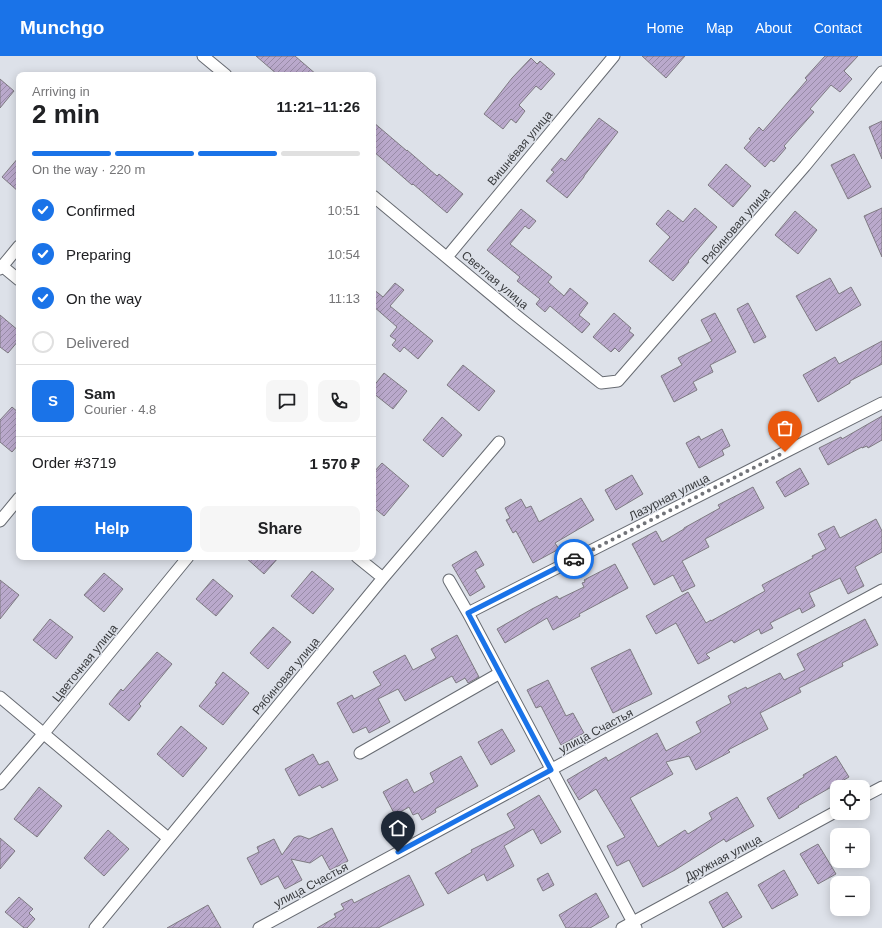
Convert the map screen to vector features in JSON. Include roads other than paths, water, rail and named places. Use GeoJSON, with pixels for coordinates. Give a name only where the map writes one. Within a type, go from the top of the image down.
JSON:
{"type":"FeatureCollection","features":[{"type":"Feature","properties":{"kind":"street"},"geometry":{"type":"LineString","coordinates":[[203,56],[215,60],[224,72]]}},
{"type":"Feature","properties":{"kind":"street","name":"Вишнёвая улица"},"geometry":{"type":"LineString","coordinates":[[447,257],[614,56]]}},
{"type":"Feature","properties":{"kind":"street","name":"Рябиновая улица"},"geometry":{"type":"LineString","coordinates":[[601,383],[618,381],[805,166],[882,72]]}},
{"type":"Feature","properties":{"kind":"street","name":"Светлая улица"},"geometry":{"type":"LineString","coordinates":[[376,198],[517,316],[601,383]]}},
{"type":"Feature","properties":{"kind":"street"},"geometry":{"type":"LineString","coordinates":[[16,250],[1,267],[16,278]]}},
{"type":"Feature","properties":{"kind":"street","name":"Лазурная улица"},"geometry":{"type":"LineString","coordinates":[[468,613],[882,403]]}},
{"type":"Feature","properties":{"kind":"street","name":"Рябиновая улица"},"geometry":{"type":"LineString","coordinates":[[95,928],[383,578],[499,442]]}},
{"type":"Feature","properties":{"kind":"street"},"geometry":{"type":"LineString","coordinates":[[0,521],[16,502]]}},
{"type":"Feature","properties":{"kind":"street","name":"Цветочная улица"},"geometry":{"type":"LineString","coordinates":[[0,784],[44,733],[186,560]]}},
{"type":"Feature","properties":{"kind":"street"},"geometry":{"type":"LineString","coordinates":[[361,560],[383,578]]}},
{"type":"Feature","properties":{"kind":"street"},"geometry":{"type":"LineString","coordinates":[[449,580],[634,925]]}},
{"type":"Feature","properties":{"kind":"street","name":"улица Счастья"},"geometry":{"type":"LineString","coordinates":[[259,928],[882,590]]}},
{"type":"Feature","properties":{"kind":"street"},"geometry":{"type":"LineString","coordinates":[[360,753],[500,673]]}},
{"type":"Feature","properties":{"kind":"street"},"geometry":{"type":"LineString","coordinates":[[0,697],[168,838]]}},
{"type":"Feature","properties":{"kind":"street"},"geometry":{"type":"LineString","coordinates":[[870,793],[882,787]]}},
{"type":"Feature","properties":{"kind":"street","name":"Дружная улица"},"geometry":{"type":"LineString","coordinates":[[622,928],[634,925],[830,815]]}}]}
